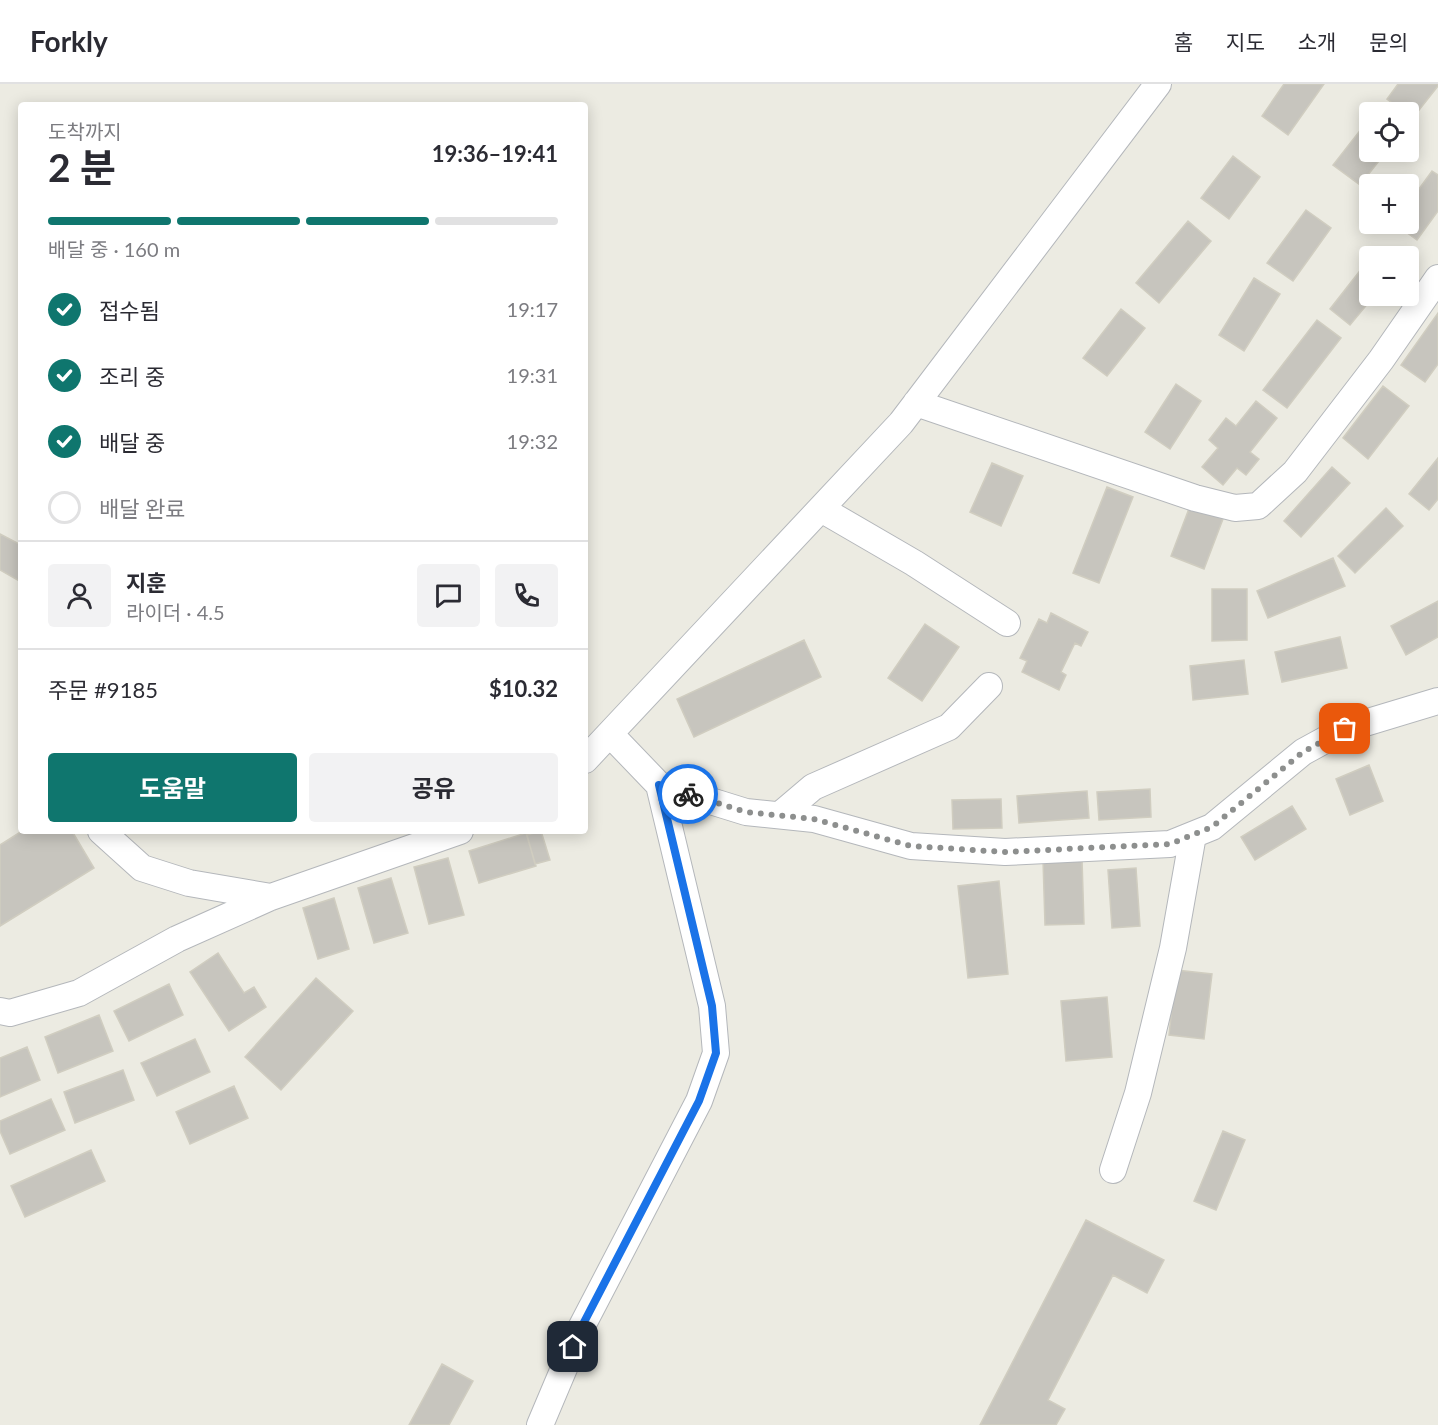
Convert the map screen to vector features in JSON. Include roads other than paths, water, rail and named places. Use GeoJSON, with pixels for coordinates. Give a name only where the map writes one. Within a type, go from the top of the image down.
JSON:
{"type":"FeatureCollection","features":[{"type":"Feature","properties":{"kind":"street"},"geometry":{"type":"LineString","coordinates":[[588,757],[902,423],[1158,84]]}},
{"type":"Feature","properties":{"kind":"street"},"geometry":{"type":"LineString","coordinates":[[916,403],[1195,498],[1234,508],[1258,506],[1295,472],[1381,360],[1438,278]]}},
{"type":"Feature","properties":{"kind":"street"},"geometry":{"type":"LineString","coordinates":[[821,509],[914,563],[1007,623]]}},
{"type":"Feature","properties":{"kind":"street"},"geometry":{"type":"LineString","coordinates":[[780,815],[813,787],[949,727],[989,686]]}},
{"type":"Feature","properties":{"kind":"street"},"geometry":{"type":"LineString","coordinates":[[610,734],[659,785],[746,812],[814,819],[911,846],[1005,852],[1170,844],[1212,827],[1303,752],[1345,729],[1438,701]]}},
{"type":"Feature","properties":{"kind":"street"},"geometry":{"type":"LineString","coordinates":[[540,1425],[581,1328],[699,1101],[716,1053],[712,1006],[659,785]]}},
{"type":"Feature","properties":{"kind":"street"},"geometry":{"type":"LineString","coordinates":[[104,834],[142,868],[189,883],[271,897]]}},
{"type":"Feature","properties":{"kind":"street"},"geometry":{"type":"LineString","coordinates":[[0,1011],[10,1013],[79,993],[177,939],[271,897],[451,834]]}},
{"type":"Feature","properties":{"kind":"street"},"geometry":{"type":"LineString","coordinates":[[1113,1170],[1138,1094],[1149,1049],[1173,948],[1193,835]]}}]}
